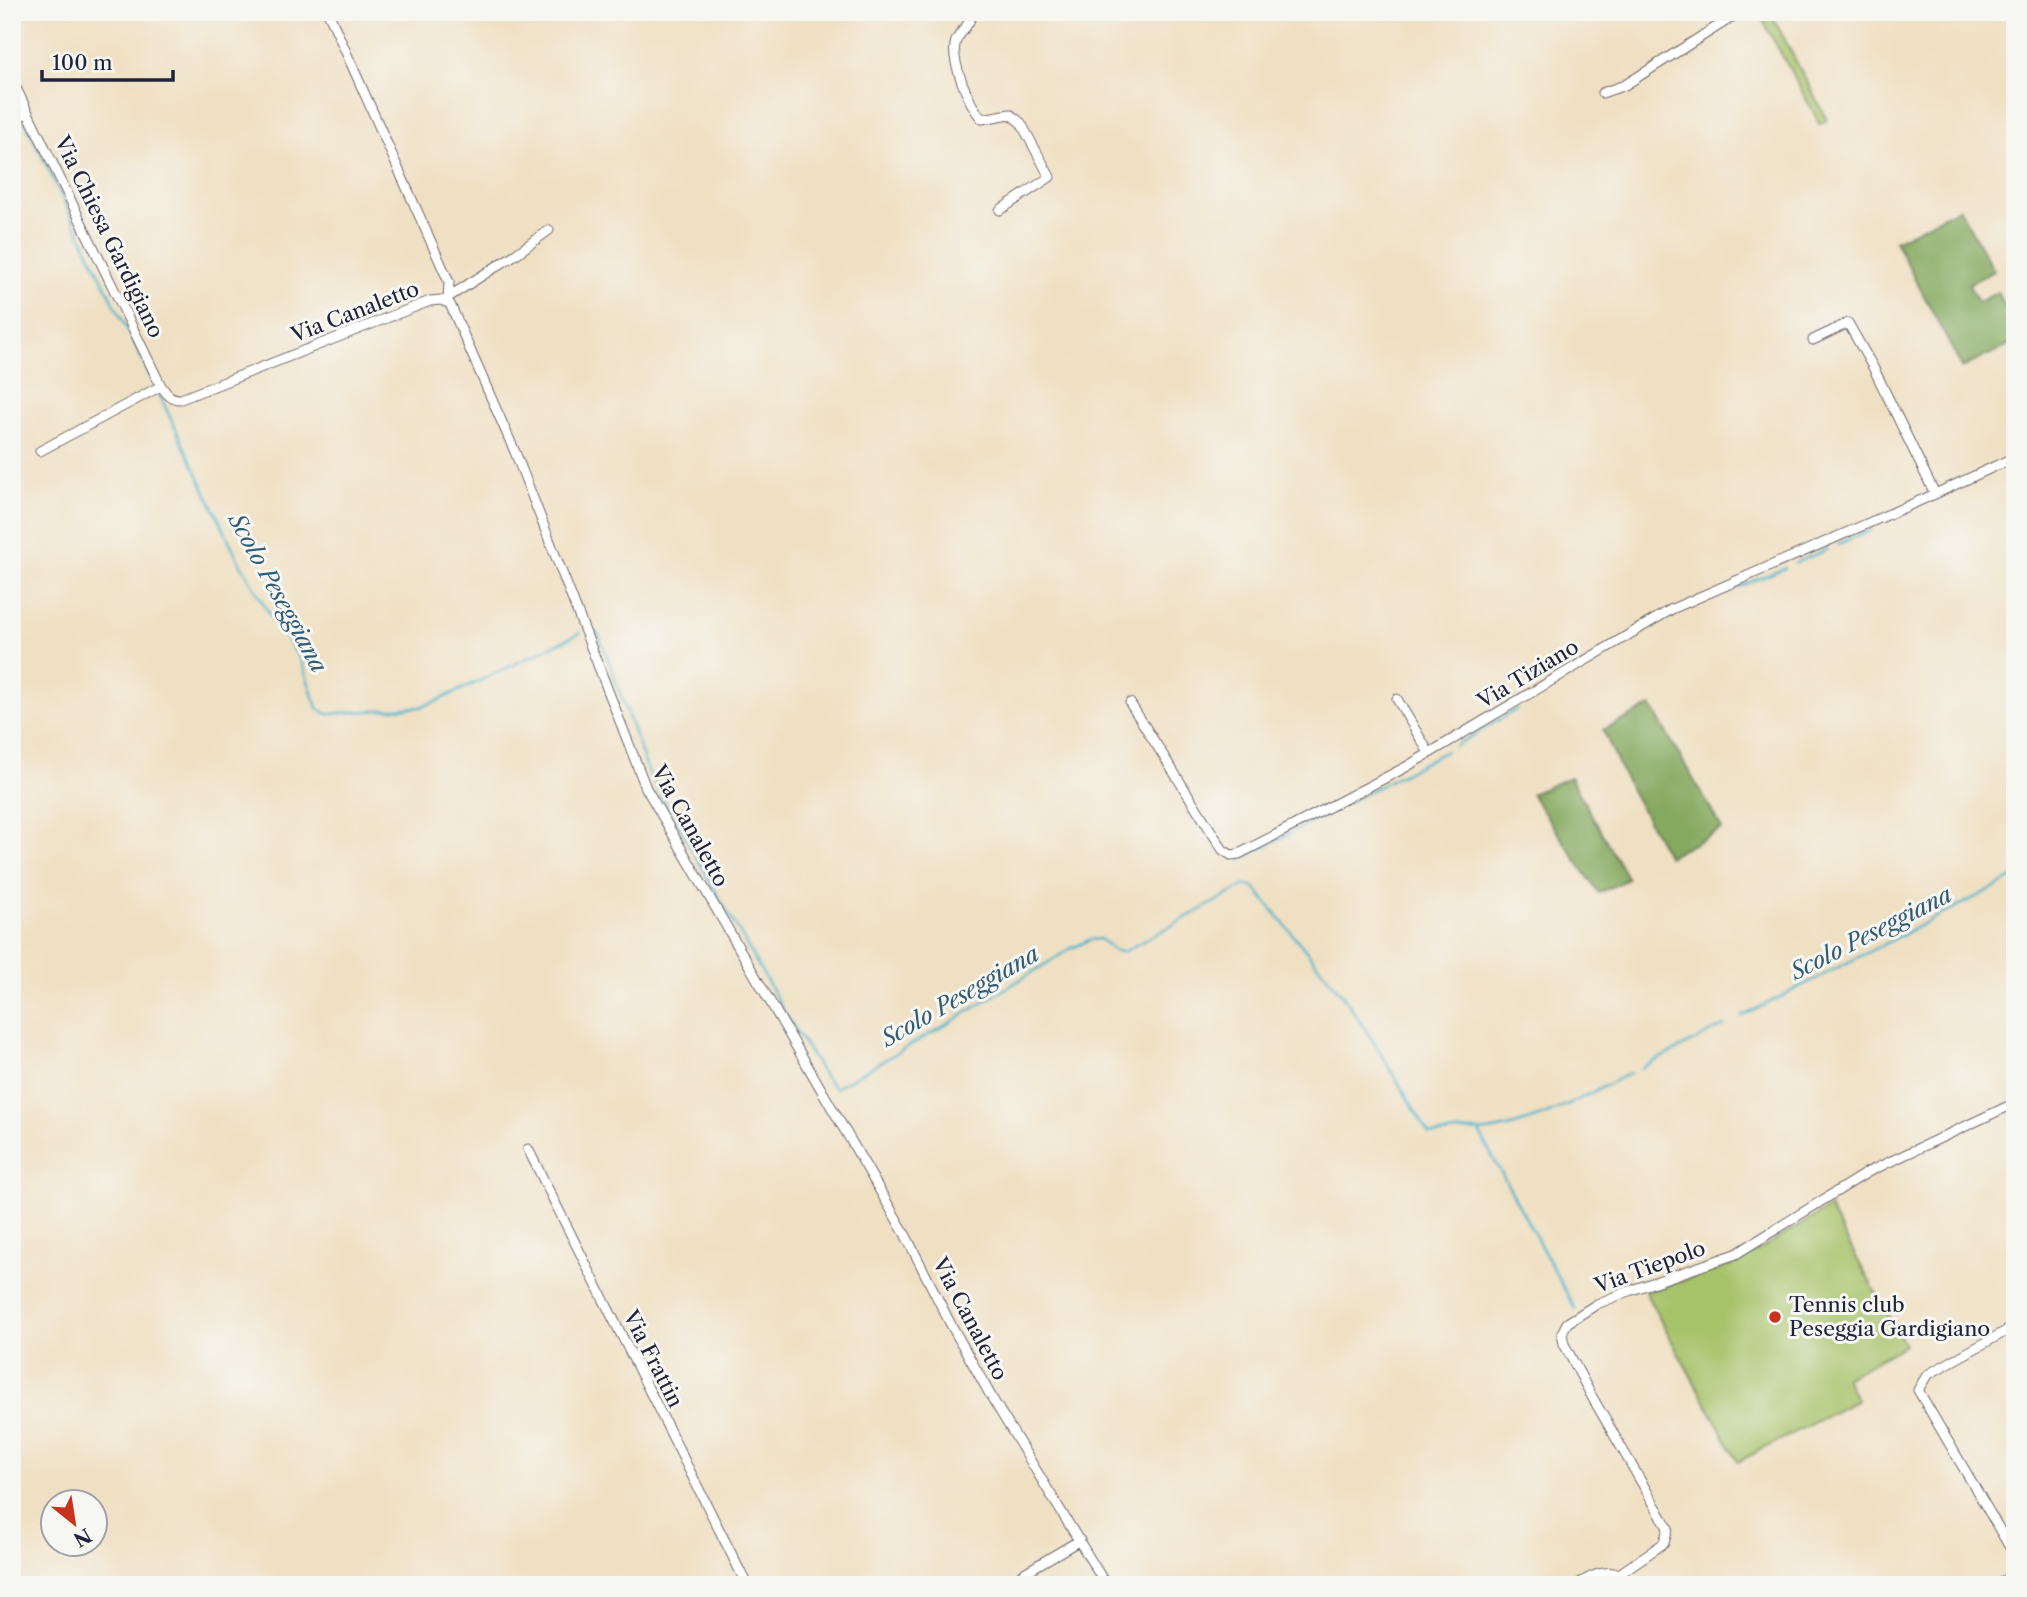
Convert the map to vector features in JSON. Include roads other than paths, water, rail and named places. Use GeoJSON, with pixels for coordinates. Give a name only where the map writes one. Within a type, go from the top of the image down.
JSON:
{"type":"FeatureCollection","features":[{"type":"Feature","properties":{"kind":"street"},"geometry":{"type":"LineString","coordinates":[[328,12],[449,282],[449,298]]}},
{"type":"Feature","properties":{"kind":"street"},"geometry":{"type":"LineString","coordinates":[[971,12],[971,18],[954,43],[956,62],[972,108],[982,119],[1010,114],[1021,123],[1050,177],[1000,210]]}},
{"type":"Feature","properties":{"kind":"street"},"geometry":{"type":"LineString","coordinates":[[1602,93],[1625,85],[1740,12]]}},
{"type":"Feature","properties":{"kind":"street","name":"Via Chiesa Gardigiano"},"geometry":{"type":"LineString","coordinates":[[12,80],[161,386],[173,400],[181,400]]}},
{"type":"Feature","properties":{"kind":"street"},"geometry":{"type":"LineString","coordinates":[[12,119],[28,113]]}},
{"type":"Feature","properties":{"kind":"street"},"geometry":{"type":"LineString","coordinates":[[449,298],[549,230]]}},
{"type":"Feature","properties":{"kind":"street","name":"Via Canaletto"},"geometry":{"type":"LineString","coordinates":[[181,400],[430,301],[449,298],[516,452],[646,788],[904,1232],[992,1398],[1106,1585]]}},
{"type":"Feature","properties":{"kind":"street"},"geometry":{"type":"LineString","coordinates":[[1813,340],[1848,323],[1874,369],[1935,494]]}},
{"type":"Feature","properties":{"kind":"street"},"geometry":{"type":"LineString","coordinates":[[40,451],[161,386]]}},
{"type":"Feature","properties":{"kind":"street","name":"Via Tiziano"},"geometry":{"type":"LineString","coordinates":[[1130,704],[1223,850],[1231,855],[1239,854],[1429,753],[1672,609],[2015,457]]}},
{"type":"Feature","properties":{"kind":"street"},"geometry":{"type":"LineString","coordinates":[[1397,699],[1429,753]]}},
{"type":"Feature","properties":{"kind":"street","name":"Via Tiepolo"},"geometry":{"type":"LineString","coordinates":[[1619,1574],[1664,1543],[1668,1528],[1564,1344],[1562,1334],[1567,1323],[1597,1304],[1736,1254],[1868,1172],[2015,1103]]}},
{"type":"Feature","properties":{"kind":"street","name":"Via Frattin"},"geometry":{"type":"LineString","coordinates":[[528,1149],[747,1585]]}},
{"type":"Feature","properties":{"kind":"street"},"geometry":{"type":"LineString","coordinates":[[2015,1326],[1927,1375],[1918,1390],[2015,1556]]}},
{"type":"Feature","properties":{"kind":"street"},"geometry":{"type":"LineString","coordinates":[[1004,1585],[1080,1540]]}},
{"type":"Feature","properties":{"kind":"street"},"geometry":{"type":"LineString","coordinates":[[1577,1585],[1600,1572],[1609,1571],[1619,1574],[1625,1585]]}},
{"type":"Feature","properties":{"kind":"street"},"geometry":{"type":"LineString","coordinates":[[1997,1585],[2015,1573]]}},
{"type":"Feature","properties":{"kind":"waterway","name":"Scolo Peseggiana"},"geometry":{"type":"LineString","coordinates":[[12,95],[21,112]]}},
{"type":"Feature","properties":{"kind":"waterway","name":"Scolo Peseggiana"},"geometry":{"type":"LineString","coordinates":[[23,118],[155,386]]}},
{"type":"Feature","properties":{"kind":"waterway","name":"Scolo Peseggiana"},"geometry":{"type":"LineString","coordinates":[[158,392],[239,561],[270,615],[301,660],[317,708],[327,714],[420,707],[580,633]]}},
{"type":"Feature","properties":{"kind":"waterway"},"geometry":{"type":"LineString","coordinates":[[1838,544],[1871,530]]}},
{"type":"Feature","properties":{"kind":"waterway"},"geometry":{"type":"LineString","coordinates":[[1795,563],[1828,549]]}},
{"type":"Feature","properties":{"kind":"waterway"},"geometry":{"type":"LineString","coordinates":[[1699,603],[1785,568]]}},
{"type":"Feature","properties":{"kind":"waterway"},"geometry":{"type":"LineString","coordinates":[[1681,609],[1690,607]]}},
{"type":"Feature","properties":{"kind":"waterway","name":"Scolo Peseggiana"},"geometry":{"type":"LineString","coordinates":[[590,628],[598,634],[607,656],[648,772],[788,1018],[824,1076],[835,1088],[946,1025],[1072,948],[1089,940],[1100,939],[1115,951],[1123,952],[1246,885],[1254,887],[1343,996],[1429,1134],[1479,1132],[1575,1309]]}},
{"type":"Feature","properties":{"kind":"waterway"},"geometry":{"type":"LineString","coordinates":[[1559,683],[1586,666]]}},
{"type":"Feature","properties":{"kind":"waterway"},"geometry":{"type":"LineString","coordinates":[[1455,746],[1517,709]]}},
{"type":"Feature","properties":{"kind":"waterway"},"geometry":{"type":"LineString","coordinates":[[1239,860],[1446,751]]}},
{"type":"Feature","properties":{"kind":"waterway","name":"Scolo Peseggiana"},"geometry":{"type":"LineString","coordinates":[[1741,1017],[2015,877]]}},
{"type":"Feature","properties":{"kind":"waterway","name":"Scolo Peseggiana"},"geometry":{"type":"LineString","coordinates":[[1641,1068],[1724,1026]]}},
{"type":"Feature","properties":{"kind":"waterway","name":"Scolo Peseggiana"},"geometry":{"type":"LineString","coordinates":[[1479,1132],[1537,1118],[1630,1073]]}},
{"type":"Feature","properties":{"kind":"place","name":"Tennis club Peseggia Gardigiano"},"geometry":{"type":"Point","coordinates":[1775,1317]}}]}
